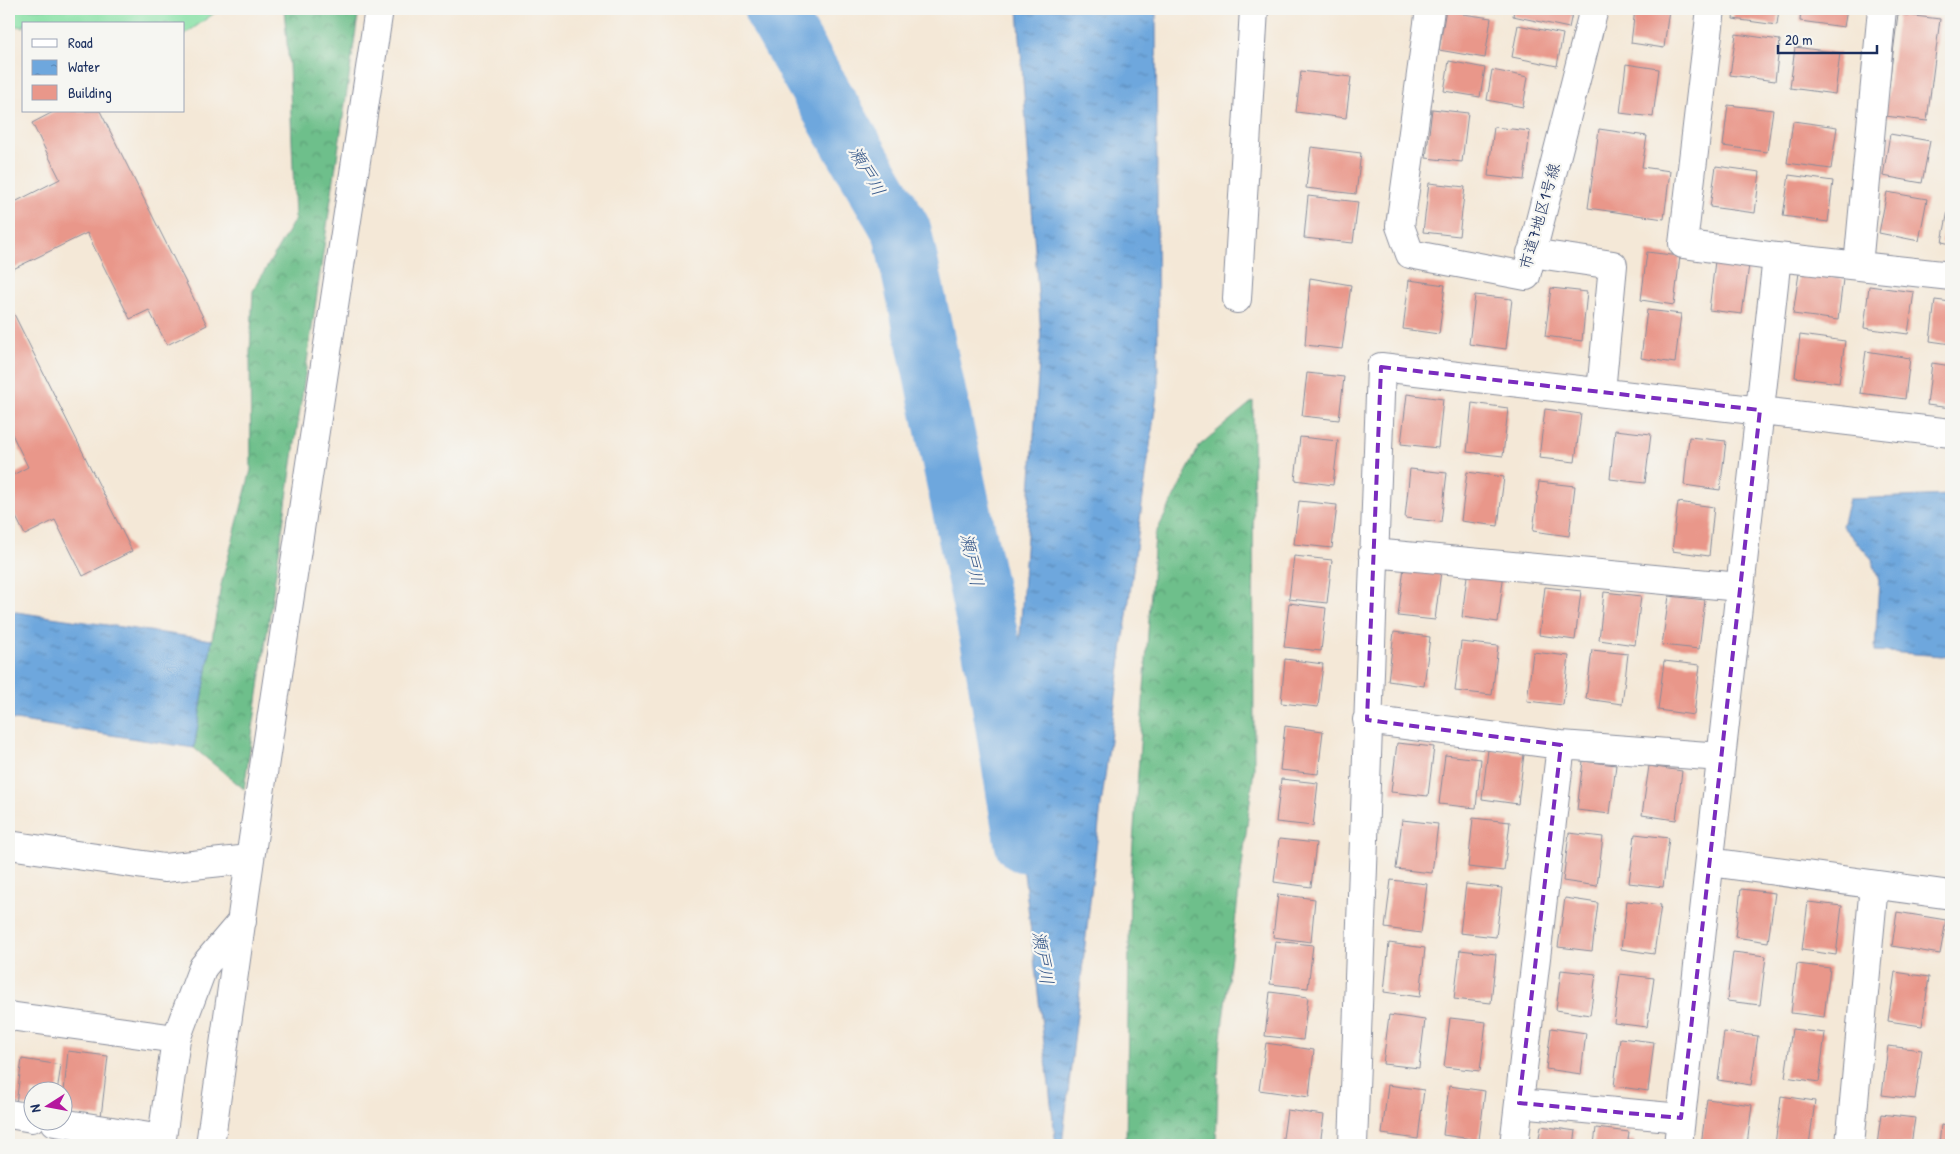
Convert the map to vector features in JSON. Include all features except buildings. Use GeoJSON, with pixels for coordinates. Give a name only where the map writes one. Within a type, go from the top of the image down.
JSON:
{"type":"FeatureCollection","features":[{"type":"Feature","properties":{"kind":"street"},"geometry":{"type":"LineString","coordinates":[[210,1145],[250,859],[379,9]]}},
{"type":"Feature","properties":{"kind":"street"},"geometry":{"type":"LineString","coordinates":[[1237,299],[1254,9]]}},
{"type":"Feature","properties":{"kind":"street","name":"市道7地区1号線"},"geometry":{"type":"LineString","coordinates":[[1430,9],[1400,226],[1410,254],[1526,276],[1594,9]]}},
{"type":"Feature","properties":{"kind":"street"},"geometry":{"type":"LineString","coordinates":[[1710,9],[1683,244],[1777,257],[1951,276]]}},
{"type":"Feature","properties":{"kind":"street"},"geometry":{"type":"LineString","coordinates":[[1858,266],[1882,9]]}},
{"type":"Feature","properties":{"kind":"street"},"geometry":{"type":"LineString","coordinates":[[1531,253],[1613,265],[1601,392]]}},
{"type":"Feature","properties":{"kind":"street"},"geometry":{"type":"LineString","coordinates":[[1678,1145],[1777,257]]}},
{"type":"Feature","properties":{"kind":"street"},"geometry":{"type":"LineString","coordinates":[[1353,1145],[1381,367],[1951,433]]}},
{"type":"Feature","properties":{"kind":"street"},"geometry":{"type":"LineString","coordinates":[[1373,553],[1740,587]]}},
{"type":"Feature","properties":{"kind":"street"},"geometry":{"type":"LineString","coordinates":[[1367,720],[1561,745],[1722,757]]}},
{"type":"Feature","properties":{"kind":"street"},"geometry":{"type":"LineString","coordinates":[[1514,1145],[1561,745]]}},
{"type":"Feature","properties":{"kind":"street"},"geometry":{"type":"LineString","coordinates":[[9,845],[164,868],[250,859]]}},
{"type":"Feature","properties":{"kind":"street"},"geometry":{"type":"LineString","coordinates":[[1710,862],[1951,895]]}},
{"type":"Feature","properties":{"kind":"street"},"geometry":{"type":"LineString","coordinates":[[1850,1145],[1874,885]]}},
{"type":"Feature","properties":{"kind":"street"},"geometry":{"type":"LineString","coordinates":[[72,1125],[161,1142],[176,1039],[203,967],[242,921]]}},
{"type":"Feature","properties":{"kind":"street"},"geometry":{"type":"LineString","coordinates":[[9,1016],[176,1039]]}},
{"type":"Feature","properties":{"kind":"street"},"geometry":{"type":"LineString","coordinates":[[1519,1103],[1680,1118]]}},
{"type":"Feature","properties":{"kind":"street"},"geometry":{"type":"LineString","coordinates":[[9,1114],[22,1116]]}},
{"type":"Feature","properties":{"kind":"highlighted area"},"geometry":{"type":"Polygon","coordinates":[[[1381,367],[1760,410],[1681,1118],[1519,1103],[1561,745],[1367,720],[1381,367]]]}},
{"type":"Feature","properties":{"kind":"green space"},"geometry":{"type":"Polygon","coordinates":[[[9,9],[220,9],[185,34],[185,22],[22,22],[22,27],[9,25],[9,9]]]}},
{"type":"Feature","properties":{"kind":"green space"},"geometry":{"type":"Polygon","coordinates":[[[284,9],[359,9],[244,789],[194,748],[221,585],[251,470],[250,353],[253,291],[295,219],[289,64],[284,9]]]}},
{"type":"Feature","properties":{"kind":"green space"},"geometry":{"type":"Polygon","coordinates":[[[1253,401],[1254,769],[1219,1053],[1216,1145],[1126,1145],[1130,884],[1155,535],[1200,445],[1253,401]]]}},
{"type":"Feature","properties":{"kind":"water"},"geometry":{"type":"Polygon","coordinates":[[[1018,9],[1156,9],[1158,387],[1101,806],[1062,1145],[1056,1145],[1011,763],[1041,335],[1018,9]]]}},
{"type":"Feature","properties":{"kind":"water"},"geometry":{"type":"Polygon","coordinates":[[[1951,495],[1951,655],[1875,651],[1879,581],[1872,559],[1842,526],[1849,499],[1951,495]]]}},
{"type":"Feature","properties":{"kind":"water"},"geometry":{"type":"Polygon","coordinates":[[[9,611],[212,640],[194,748],[9,719],[9,611]]]}},
{"type":"Feature","properties":{"kind":"waterway","name":"瀬戸川"},"geometry":{"type":"LineString","coordinates":[[773,9],[902,231],[994,661],[1024,843]]}}]}
